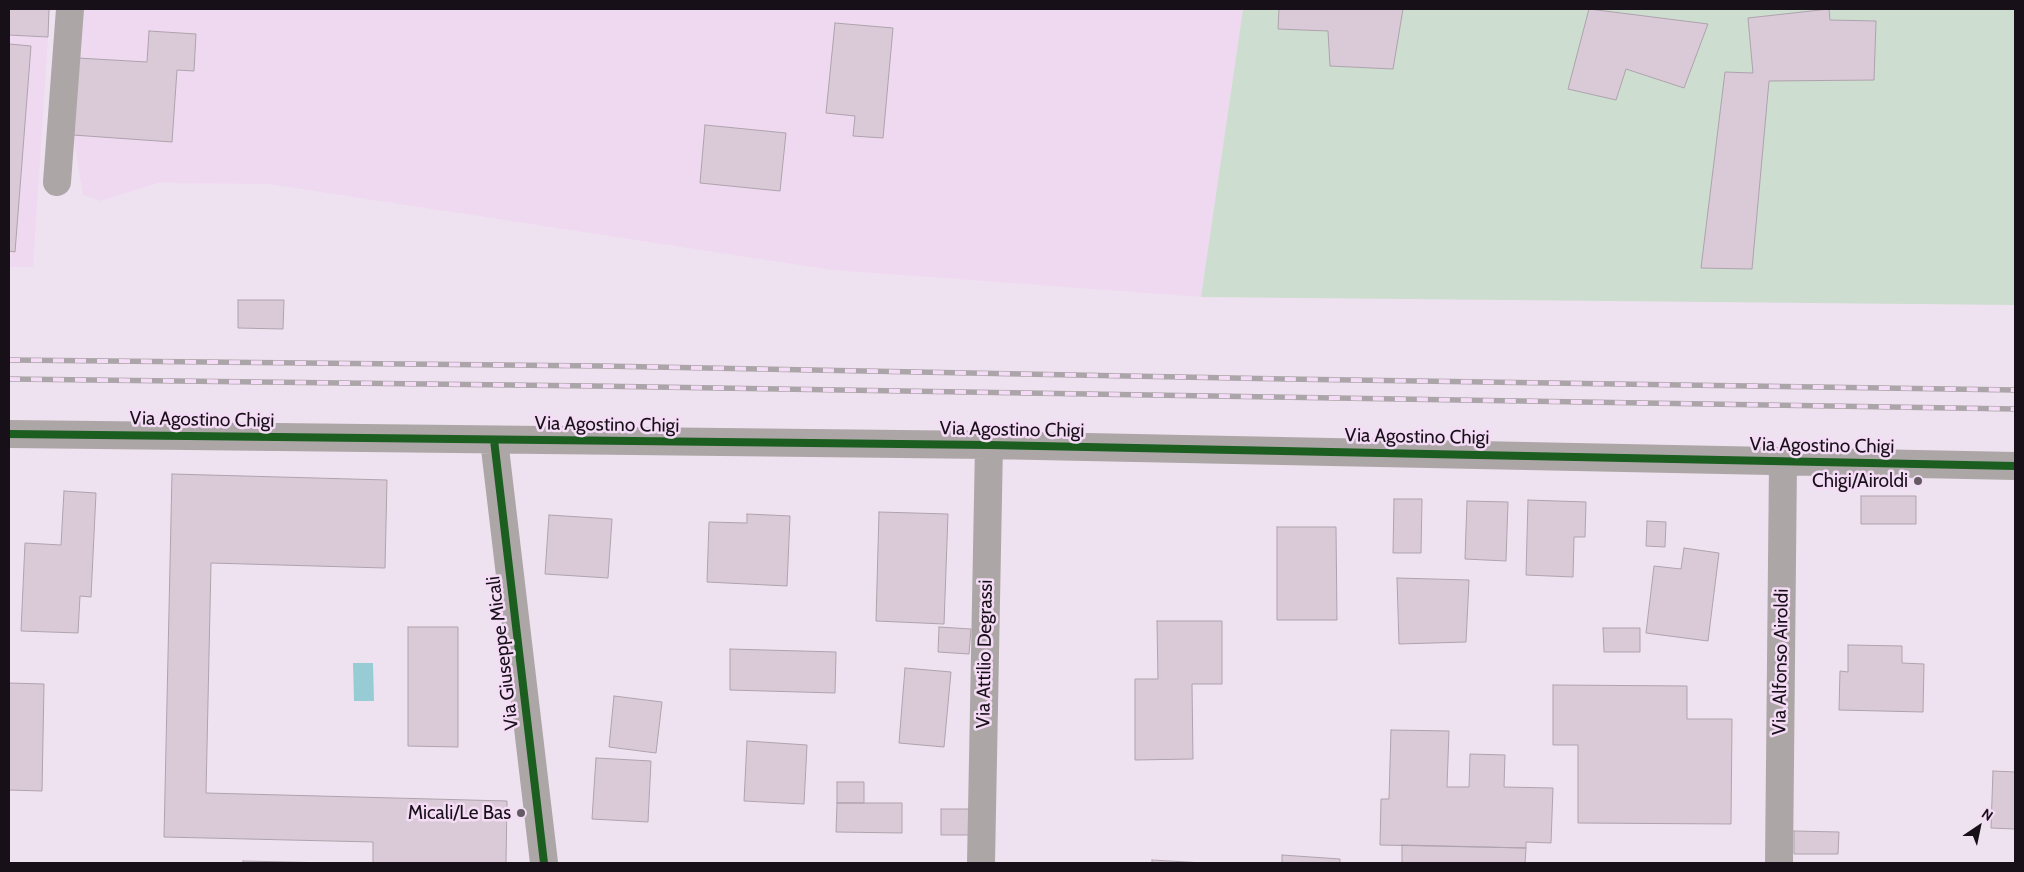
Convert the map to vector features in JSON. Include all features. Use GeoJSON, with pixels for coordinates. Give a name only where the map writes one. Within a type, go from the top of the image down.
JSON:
{"type":"FeatureCollection","features":[{"type":"Feature","properties":{"kind":"street"},"geometry":{"type":"LineString","coordinates":[[57,182],[70,9]]}},
{"type":"Feature","properties":{"kind":"street","name":"Via Agostino Chigi"},"geometry":{"type":"LineString","coordinates":[[9,434],[989,445],[2015,466]]}},
{"type":"Feature","properties":{"kind":"street","name":"Via Giuseppe Micali"},"geometry":{"type":"LineString","coordinates":[[494,440],[544,863]]}},
{"type":"Feature","properties":{"kind":"street","name":"Via Attilio Degrassi"},"geometry":{"type":"LineString","coordinates":[[982,863],[989,445]]}},
{"type":"Feature","properties":{"kind":"street","name":"Via Alfonso Airoldi"},"geometry":{"type":"LineString","coordinates":[[1779,863],[1783,461]]}},
{"type":"Feature","properties":{"kind":"shaded area"},"geometry":{"type":"Polygon","coordinates":[[[9,9],[50,9],[33,267],[9,267],[9,9]]]}},
{"type":"Feature","properties":{"kind":"shaded area"},"geometry":{"type":"Polygon","coordinates":[[[82,9],[1243,9],[1201,297],[832,270],[268,184],[158,183],[100,201],[83,195],[73,135],[82,9]]]}},
{"type":"Feature","properties":{"kind":"green space"},"geometry":{"type":"Polygon","coordinates":[[[1243,9],[2015,9],[2015,305],[1201,297],[1243,9]]]}},
{"type":"Feature","properties":{"kind":"water"},"geometry":{"type":"Polygon","coordinates":[[[353,663],[373,663],[374,701],[354,701],[353,663]]]}},
{"type":"Feature","properties":{"kind":"building"},"geometry":{"type":"Polygon","coordinates":[[[9,9],[49,9],[48,37],[9,35],[9,9]]]}},
{"type":"Feature","properties":{"kind":"building"},"geometry":{"type":"Polygon","coordinates":[[[1279,9],[1403,9],[1393,69],[1330,66],[1328,31],[1278,29],[1279,9]]]}},
{"type":"Feature","properties":{"kind":"building"},"geometry":{"type":"Polygon","coordinates":[[[1589,9],[1708,24],[1684,88],[1626,69],[1616,100],[1568,89],[1589,9]]]}},
{"type":"Feature","properties":{"kind":"building"},"geometry":{"type":"Polygon","coordinates":[[[1829,9],[1830,20],[1876,21],[1874,80],[1769,81],[1752,269],[1701,268],[1725,72],[1753,73],[1748,18],[1829,9]]]}},
{"type":"Feature","properties":{"kind":"building"},"geometry":{"type":"Polygon","coordinates":[[[835,23],[893,28],[883,138],[853,136],[855,116],[826,113],[835,23]]]}},
{"type":"Feature","properties":{"kind":"building"},"geometry":{"type":"Polygon","coordinates":[[[149,31],[196,34],[194,71],[177,70],[172,142],[73,135],[78,58],[147,62],[149,31]]]}},
{"type":"Feature","properties":{"kind":"building"},"geometry":{"type":"Polygon","coordinates":[[[9,44],[31,46],[15,252],[9,251],[9,44]]]}},
{"type":"Feature","properties":{"kind":"building"},"geometry":{"type":"Polygon","coordinates":[[[705,125],[786,133],[780,191],[700,183],[705,125]]]}},
{"type":"Feature","properties":{"kind":"building"},"geometry":{"type":"Polygon","coordinates":[[[238,300],[284,300],[283,329],[238,328],[238,300]]]}},
{"type":"Feature","properties":{"kind":"building"},"geometry":{"type":"Polygon","coordinates":[[[172,474],[387,480],[385,568],[211,563],[206,793],[507,801],[506,863],[373,863],[373,842],[164,837],[172,474]]]}},
{"type":"Feature","properties":{"kind":"building"},"geometry":{"type":"Polygon","coordinates":[[[64,491],[96,493],[91,597],[80,596],[78,633],[21,631],[25,543],[61,545],[64,491]]]}},
{"type":"Feature","properties":{"kind":"building"},"geometry":{"type":"Polygon","coordinates":[[[1861,496],[1916,496],[1916,524],[1861,524],[1861,496]]]}},
{"type":"Feature","properties":{"kind":"building"},"geometry":{"type":"Polygon","coordinates":[[[1394,499],[1422,499],[1421,553],[1393,553],[1394,499]]]}},
{"type":"Feature","properties":{"kind":"building"},"geometry":{"type":"Polygon","coordinates":[[[1528,500],[1586,502],[1585,537],[1574,537],[1573,577],[1526,575],[1528,500]]]}},
{"type":"Feature","properties":{"kind":"building"},"geometry":{"type":"Polygon","coordinates":[[[1467,501],[1508,502],[1506,561],[1465,559],[1467,501]]]}},
{"type":"Feature","properties":{"kind":"building"},"geometry":{"type":"Polygon","coordinates":[[[879,512],[948,514],[944,624],[876,621],[879,512]]]}},
{"type":"Feature","properties":{"kind":"building"},"geometry":{"type":"Polygon","coordinates":[[[747,514],[790,516],[787,586],[707,582],[709,522],[747,523],[747,514]]]}},
{"type":"Feature","properties":{"kind":"building"},"geometry":{"type":"Polygon","coordinates":[[[549,515],[612,519],[608,578],[545,574],[549,515]]]}},
{"type":"Feature","properties":{"kind":"building"},"geometry":{"type":"Polygon","coordinates":[[[1647,521],[1666,522],[1665,547],[1646,546],[1647,521]]]}},
{"type":"Feature","properties":{"kind":"building"},"geometry":{"type":"Polygon","coordinates":[[[1277,527],[1336,527],[1337,620],[1277,620],[1277,527]]]}},
{"type":"Feature","properties":{"kind":"building"},"geometry":{"type":"Polygon","coordinates":[[[1684,548],[1719,553],[1708,641],[1646,633],[1654,566],[1681,569],[1684,548]]]}},
{"type":"Feature","properties":{"kind":"building"},"geometry":{"type":"Polygon","coordinates":[[[1397,578],[1469,580],[1466,642],[1399,644],[1397,578]]]}},
{"type":"Feature","properties":{"kind":"building"},"geometry":{"type":"Polygon","coordinates":[[[1157,621],[1222,621],[1222,684],[1192,684],[1193,759],[1135,760],[1135,679],[1158,679],[1157,621]]]}},
{"type":"Feature","properties":{"kind":"building"},"geometry":{"type":"Polygon","coordinates":[[[408,627],[458,627],[458,747],[408,746],[408,627]]]}},
{"type":"Feature","properties":{"kind":"building"},"geometry":{"type":"Polygon","coordinates":[[[939,627],[971,629],[969,654],[938,652],[939,627]]]}},
{"type":"Feature","properties":{"kind":"building"},"geometry":{"type":"Polygon","coordinates":[[[1603,628],[1640,628],[1640,652],[1604,652],[1603,628]]]}},
{"type":"Feature","properties":{"kind":"building"},"geometry":{"type":"Polygon","coordinates":[[[1848,645],[1902,646],[1902,663],[1924,664],[1923,712],[1839,710],[1840,671],[1848,672],[1848,645]]]}},
{"type":"Feature","properties":{"kind":"building"},"geometry":{"type":"Polygon","coordinates":[[[730,649],[836,652],[835,693],[730,690],[730,649]]]}},
{"type":"Feature","properties":{"kind":"building"},"geometry":{"type":"Polygon","coordinates":[[[905,668],[951,672],[944,747],[899,743],[905,668]]]}},
{"type":"Feature","properties":{"kind":"building"},"geometry":{"type":"Polygon","coordinates":[[[9,683],[44,684],[42,791],[9,790],[9,683]]]}},
{"type":"Feature","properties":{"kind":"building"},"geometry":{"type":"Polygon","coordinates":[[[1553,685],[1687,686],[1687,719],[1732,719],[1731,824],[1578,823],[1578,745],[1553,745],[1553,685]]]}},
{"type":"Feature","properties":{"kind":"building"},"geometry":{"type":"Polygon","coordinates":[[[614,696],[662,702],[656,753],[609,747],[614,696]]]}},
{"type":"Feature","properties":{"kind":"building"},"geometry":{"type":"Polygon","coordinates":[[[1391,730],[1449,731],[1447,787],[1469,787],[1470,754],[1505,755],[1504,787],[1553,788],[1551,843],[1526,842],[1526,848],[1380,845],[1381,799],[1389,799],[1391,730]]]}},
{"type":"Feature","properties":{"kind":"building"},"geometry":{"type":"Polygon","coordinates":[[[747,741],[807,745],[804,804],[744,801],[747,741]]]}},
{"type":"Feature","properties":{"kind":"building"},"geometry":{"type":"Polygon","coordinates":[[[596,758],[651,761],[648,822],[592,819],[596,758]]]}},
{"type":"Feature","properties":{"kind":"building"},"geometry":{"type":"Polygon","coordinates":[[[1993,771],[2015,772],[2015,829],[1991,828],[1993,771]]]}},
{"type":"Feature","properties":{"kind":"building"},"geometry":{"type":"Polygon","coordinates":[[[837,782],[864,782],[864,803],[837,803],[837,782]]]}},
{"type":"Feature","properties":{"kind":"building"},"geometry":{"type":"Polygon","coordinates":[[[837,803],[902,803],[902,833],[836,832],[837,803]]]}},
{"type":"Feature","properties":{"kind":"building"},"geometry":{"type":"Polygon","coordinates":[[[941,809],[970,809],[970,835],[941,835],[941,809]]]}},
{"type":"Feature","properties":{"kind":"building"},"geometry":{"type":"Polygon","coordinates":[[[1794,831],[1839,832],[1838,854],[1794,854],[1794,831]]]}},
{"type":"Feature","properties":{"kind":"building"},"geometry":{"type":"Polygon","coordinates":[[[1402,845],[1526,848],[1525,863],[1402,863],[1402,845]]]}},
{"type":"Feature","properties":{"kind":"building"},"geometry":{"type":"Polygon","coordinates":[[[1282,855],[1340,859],[1340,863],[1282,863],[1282,855]]]}},
{"type":"Feature","properties":{"kind":"building"},"geometry":{"type":"Polygon","coordinates":[[[1152,860],[1204,863],[1152,863],[1152,860]]]}},
{"type":"Feature","properties":{"kind":"building"},"geometry":{"type":"Polygon","coordinates":[[[243,861],[332,863],[243,863],[243,861]]]}},
{"type":"Feature","properties":{"kind":"railway"},"geometry":{"type":"LineString","coordinates":[[9,360],[601,366],[2015,390]]}},
{"type":"Feature","properties":{"kind":"railway"},"geometry":{"type":"LineString","coordinates":[[9,379],[593,386],[2015,409]]}},
{"type":"Feature","properties":{"kind":"cycle path"},"geometry":{"type":"LineString","coordinates":[[9,434],[989,445],[2015,466]]}},
{"type":"Feature","properties":{"kind":"cycle path"},"geometry":{"type":"LineString","coordinates":[[494,440],[544,863]]}},
{"type":"Feature","properties":{"kind":"place","name":"Chigi/Airoldi"},"geometry":{"type":"Point","coordinates":[1918,481]}},
{"type":"Feature","properties":{"kind":"place","name":"Micali/Le Bas"},"geometry":{"type":"Point","coordinates":[521,813]}}]}
